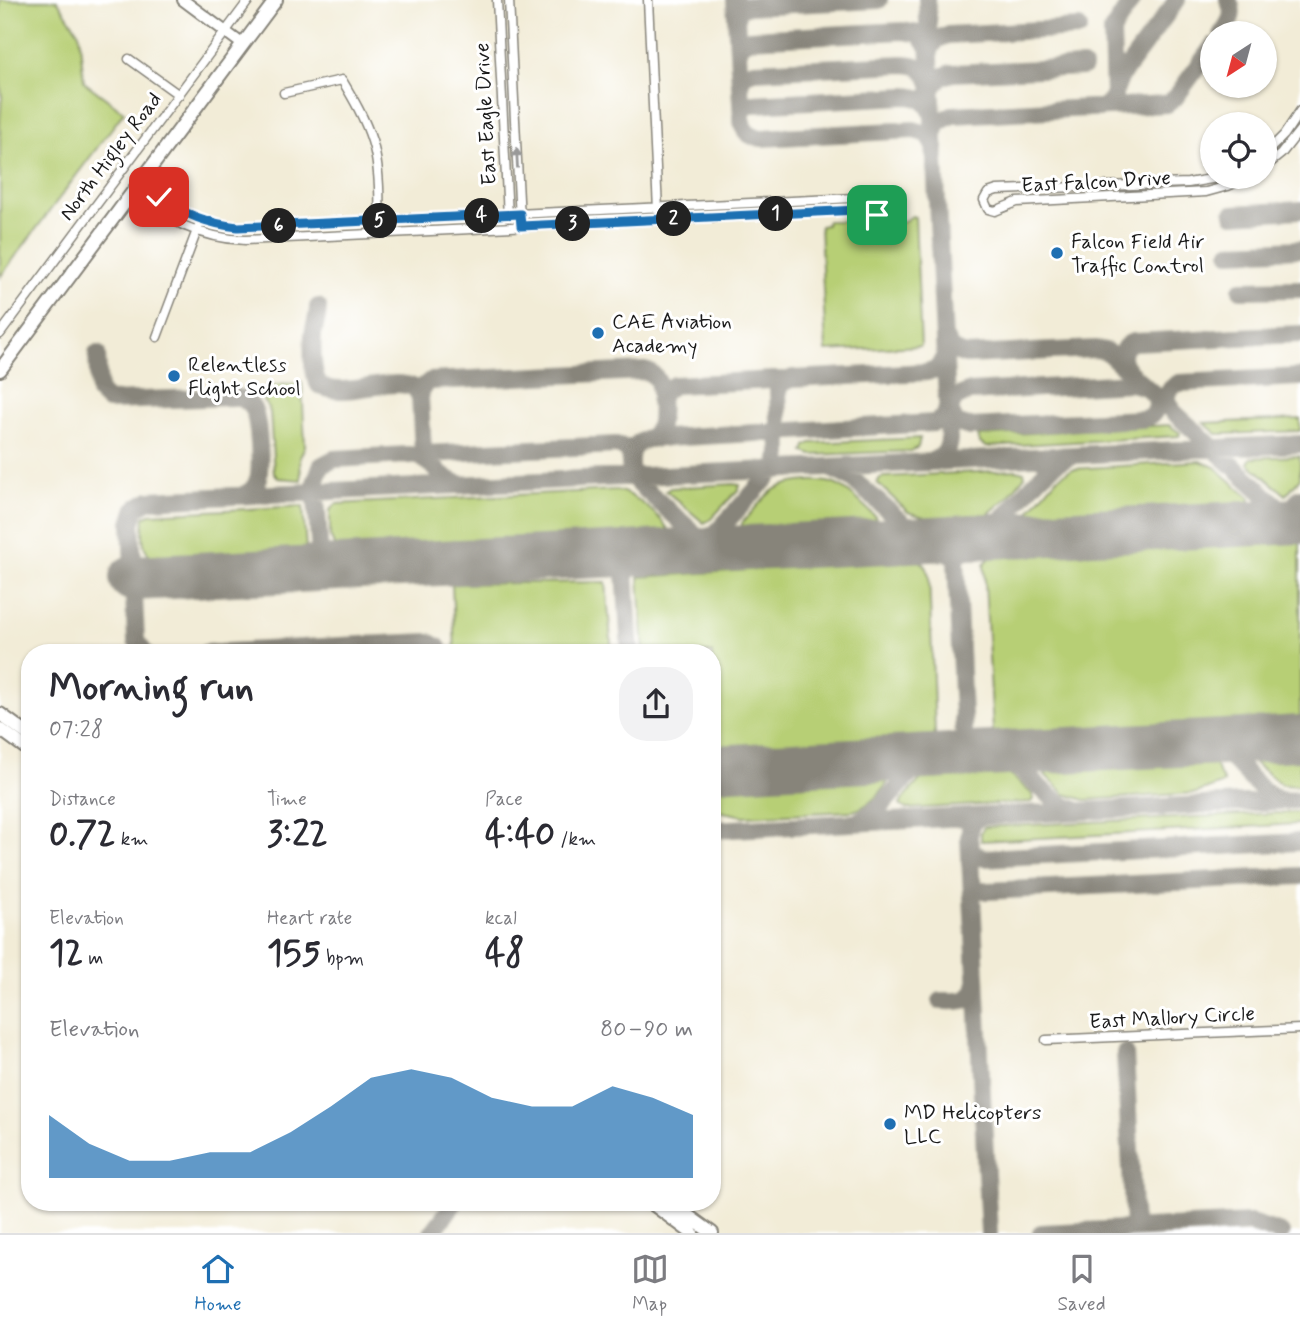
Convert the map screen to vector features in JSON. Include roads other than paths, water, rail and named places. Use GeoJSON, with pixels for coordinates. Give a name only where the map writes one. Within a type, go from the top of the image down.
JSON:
{"type":"FeatureCollection","features":[{"type":"Feature","properties":{"kind":"main road","name":"North Higley Road"},"geometry":{"type":"LineString","coordinates":[[0,370],[276,0]]}},
{"type":"Feature","properties":{"kind":"main road"},"geometry":{"type":"LineString","coordinates":[[0,715],[21,730]]}},
{"type":"Feature","properties":{"kind":"main road"},"geometry":{"type":"LineString","coordinates":[[0,729],[21,744]]}},
{"type":"Feature","properties":{"kind":"main road"},"geometry":{"type":"LineString","coordinates":[[662,1211],[692,1233]]}},
{"type":"Feature","properties":{"kind":"main road"},"geometry":{"type":"LineString","coordinates":[[681,1211],[712,1233]]}},
{"type":"Feature","properties":{"kind":"street"},"geometry":{"type":"LineString","coordinates":[[183,0],[242,44]]}},
{"type":"Feature","properties":{"kind":"street","name":"North Higley Road"},"geometry":{"type":"LineString","coordinates":[[0,334],[249,0]]}},
{"type":"Feature","properties":{"kind":"street","name":"East Eagle Drive"},"geometry":{"type":"LineString","coordinates":[[497,0],[508,227]]}},
{"type":"Feature","properties":{"kind":"street","name":"East Eagle Drive"},"geometry":{"type":"LineString","coordinates":[[509,0],[521,226]]}},
{"type":"Feature","properties":{"kind":"street"},"geometry":{"type":"LineString","coordinates":[[648,0],[658,220]]}},
{"type":"Feature","properties":{"kind":"street"},"geometry":{"type":"LineString","coordinates":[[129,59],[179,95]]}},
{"type":"Feature","properties":{"kind":"street"},"geometry":{"type":"LineString","coordinates":[[284,93],[342,80],[373,143],[377,171],[377,234]]}},
{"type":"Feature","properties":{"kind":"street"},"geometry":{"type":"LineString","coordinates":[[502,100],[514,99]]}},
{"type":"Feature","properties":{"kind":"street"},"geometry":{"type":"LineString","coordinates":[[1277,142],[1300,111]]}},
{"type":"Feature","properties":{"kind":"street"},"geometry":{"type":"LineString","coordinates":[[1277,157],[1300,130]]}},
{"type":"Feature","properties":{"kind":"street","name":"East Falcon Drive"},"geometry":{"type":"LineString","coordinates":[[1200,181],[997,190],[989,193],[984,200],[988,209],[995,211],[1017,202],[1206,192],[1217,189]]}},
{"type":"Feature","properties":{"kind":"street"},"geometry":{"type":"LineString","coordinates":[[135,190],[154,193],[177,209],[201,219],[238,227],[876,197],[883,198],[890,206],[883,214],[858,210],[245,240],[197,231],[168,218],[147,203],[135,190]]}},
{"type":"Feature","properties":{"kind":"street"},"geometry":{"type":"LineString","coordinates":[[157,337],[201,219]]}},
{"type":"Feature","properties":{"kind":"street","name":"East Mallory Circle"},"geometry":{"type":"LineString","coordinates":[[1046,1041],[1300,1029]]}},
{"type":"Feature","properties":{"kind":"place","name":"Falcon Field Air Traffic Control"},"geometry":{"type":"Point","coordinates":[1057,253]}},
{"type":"Feature","properties":{"kind":"place","name":"CAE Aviation Academy"},"geometry":{"type":"Point","coordinates":[598,333]}},
{"type":"Feature","properties":{"kind":"place","name":"Relentless Flight School"},"geometry":{"type":"Point","coordinates":[174,376]}},
{"type":"Feature","properties":{"kind":"place","name":"MD Helicopters LLC"},"geometry":{"type":"Point","coordinates":[890,1124]}}]}
